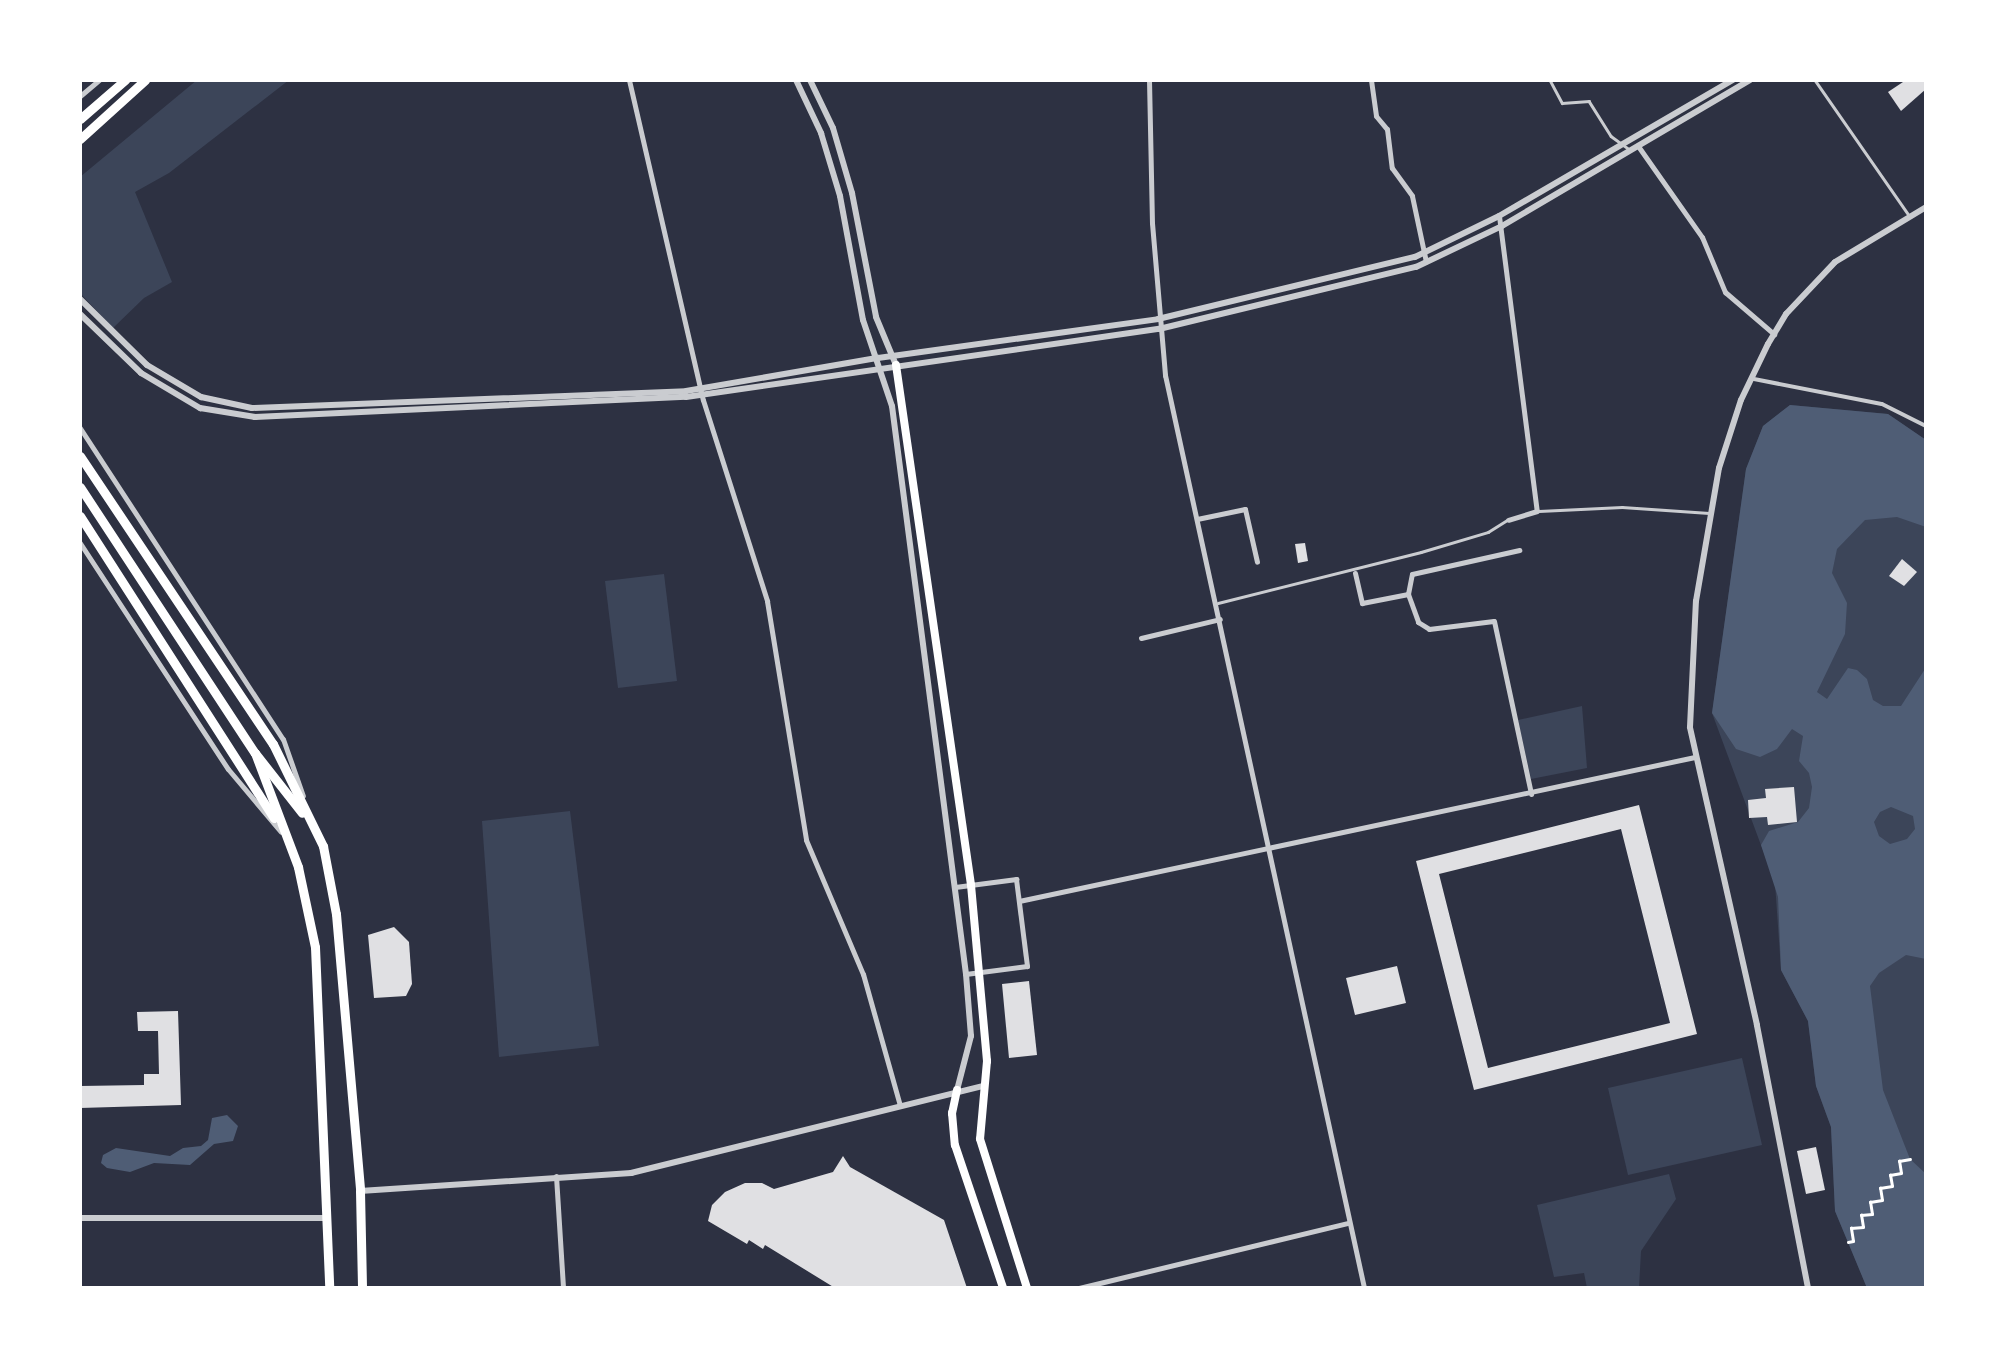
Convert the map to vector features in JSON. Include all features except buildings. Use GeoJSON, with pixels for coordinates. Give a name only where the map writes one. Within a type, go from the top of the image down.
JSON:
{"type":"FeatureCollection","features":[{"type":"Feature","properties":{"kind":"main road"},"geometry":{"type":"LineString","coordinates":[[80,139],[145,80]]}},
{"type":"Feature","properties":{"kind":"main road"},"geometry":{"type":"LineString","coordinates":[[80,118],[122,83]]}},
{"type":"Feature","properties":{"kind":"main road"},"geometry":{"type":"LineString","coordinates":[[894,360],[980,972],[987,1061],[980,1139],[1027,1288]]}},
{"type":"Feature","properties":{"kind":"main road"},"geometry":{"type":"LineString","coordinates":[[80,456],[273,744],[327,862],[336,914],[360,1191],[362,1288]]}},
{"type":"Feature","properties":{"kind":"main road"},"geometry":{"type":"LineString","coordinates":[[80,486],[254,753],[313,827]]}},
{"type":"Feature","properties":{"kind":"main road"},"geometry":{"type":"LineString","coordinates":[[80,516],[286,837]]}},
{"type":"Feature","properties":{"kind":"main road"},"geometry":{"type":"LineString","coordinates":[[254,753],[306,896],[315,948],[329,1288]]}},
{"type":"Feature","properties":{"kind":"main road"},"geometry":{"type":"LineString","coordinates":[[958,1090],[952,1113],[956,1145],[1003,1288]]}},
{"type":"Feature","properties":{"kind":"street"},"geometry":{"type":"LineString","coordinates":[[80,96],[100,80]]}},
{"type":"Feature","properties":{"kind":"street"},"geometry":{"type":"LineString","coordinates":[[630,80],[702,394],[767,601],[806,840],[863,974],[900,1106]]}},
{"type":"Feature","properties":{"kind":"street"},"geometry":{"type":"LineString","coordinates":[[796,80],[822,132],[840,196],[863,320],[882,367],[909,518],[966,974],[971,1036],[958,1090]]}},
{"type":"Feature","properties":{"kind":"street"},"geometry":{"type":"LineString","coordinates":[[810,80],[833,128],[848,176],[876,318],[894,360]]}},
{"type":"Feature","properties":{"kind":"street"},"geometry":{"type":"LineString","coordinates":[[1149,80],[1159,329],[1364,1288]]}},
{"type":"Feature","properties":{"kind":"street"},"geometry":{"type":"LineString","coordinates":[[1371,80],[1376,116],[1387,129],[1392,168],[1412,196],[1426,262]]}},
{"type":"Feature","properties":{"kind":"street"},"geometry":{"type":"LineString","coordinates":[[80,314],[141,373],[200,408],[254,417],[702,394],[1158,319],[1424,253],[1499,216],[1733,80]]}},
{"type":"Feature","properties":{"kind":"street"},"geometry":{"type":"LineString","coordinates":[[80,299],[147,365],[201,397],[252,408],[702,394],[878,358],[894,360],[1159,329],[1426,262],[1502,226],[1750,80]]}},
{"type":"Feature","properties":{"kind":"street"},"geometry":{"type":"LineString","coordinates":[[1634,148],[1702,237],[1726,292],[1774,334]]}},
{"type":"Feature","properties":{"kind":"street"},"geometry":{"type":"LineString","coordinates":[[1808,1288],[1757,1025],[1695,757],[1690,675],[1709,513],[1730,428],[1750,378],[1799,299],[1835,262],[1926,208]]}},
{"type":"Feature","properties":{"kind":"street"},"geometry":{"type":"LineString","coordinates":[[1499,216],[1537,511],[1508,520]]}},
{"type":"Feature","properties":{"kind":"street"},"geometry":{"type":"LineString","coordinates":[[1750,378],[1882,404],[1926,426]]}},
{"type":"Feature","properties":{"kind":"street"},"geometry":{"type":"LineString","coordinates":[[80,428],[283,739],[313,827]]}},
{"type":"Feature","properties":{"kind":"street"},"geometry":{"type":"LineString","coordinates":[[1197,519],[1246,509],[1256,562]]}},
{"type":"Feature","properties":{"kind":"street"},"geometry":{"type":"LineString","coordinates":[[80,543],[228,769],[286,837]]}},
{"type":"Feature","properties":{"kind":"street"},"geometry":{"type":"LineString","coordinates":[[1519,550],[1412,574],[1408,594],[1418,622],[1429,629],[1494,621],[1531,794]]}},
{"type":"Feature","properties":{"kind":"street"},"geometry":{"type":"LineString","coordinates":[[1355,574],[1362,602],[1408,594]]}},
{"type":"Feature","properties":{"kind":"street"},"geometry":{"type":"LineString","coordinates":[[1141,638],[1220,618]]}},
{"type":"Feature","properties":{"kind":"street"},"geometry":{"type":"LineString","coordinates":[[1019,901],[1695,757]]}},
{"type":"Feature","properties":{"kind":"street"},"geometry":{"type":"LineString","coordinates":[[955,887],[1016,879],[1019,901],[1026,966],[966,974]]}},
{"type":"Feature","properties":{"kind":"street"},"geometry":{"type":"LineString","coordinates":[[360,1191],[631,1172],[983,1086]]}},
{"type":"Feature","properties":{"kind":"street"},"geometry":{"type":"LineString","coordinates":[[556,1176],[562,1288]]}},
{"type":"Feature","properties":{"kind":"street"},"geometry":{"type":"LineString","coordinates":[[80,1218],[327,1218]]}},
{"type":"Feature","properties":{"kind":"street"},"geometry":{"type":"LineString","coordinates":[[1079,1288],[1350,1222]]}},
{"type":"Feature","properties":{"kind":"lane"},"geometry":{"type":"LineString","coordinates":[[1550,80],[1562,103],[1589,101],[1612,136],[1634,148]]}},
{"type":"Feature","properties":{"kind":"lane"},"geometry":{"type":"LineString","coordinates":[[1815,80],[1911,218]]}},
{"type":"Feature","properties":{"kind":"lane"},"geometry":{"type":"LineString","coordinates":[[1537,511],[1622,506],[1709,513]]}},
{"type":"Feature","properties":{"kind":"lane"},"geometry":{"type":"LineString","coordinates":[[1217,604],[1421,552],[1488,532],[1508,520]]}},
{"type":"Feature","properties":{"kind":"path"},"geometry":{"type":"LineString","coordinates":[[1848,1242],[1854,1241],[1851,1228],[1863,1226],[1861,1215],[1872,1214],[1870,1202],[1882,1200],[1880,1188],[1892,1186],[1890,1175],[1901,1174],[1899,1161],[1910,1159]]}},
{"type":"Feature","properties":{"kind":"shaded area"},"geometry":{"type":"Polygon","coordinates":[[[197,80],[289,80],[169,173],[135,192],[172,282],[144,298],[113,328],[80,293],[80,177],[197,80]]]}},
{"type":"Feature","properties":{"kind":"shaded area"},"geometry":{"type":"Polygon","coordinates":[[[1790,405],[1888,414],[1926,440],[1926,1288],[1867,1288],[1835,1211],[1831,1127],[1816,1086],[1808,1021],[1781,970],[1775,883],[1712,713],[1746,469],[1763,426],[1790,405]]]}},
{"type":"Feature","properties":{"kind":"shaded area"},"geometry":{"type":"Polygon","coordinates":[[[1790,405],[1888,414],[1926,440],[1926,527],[1897,517],[1865,520],[1837,549],[1832,573],[1847,603],[1845,634],[1817,692],[1827,699],[1848,668],[1867,679],[1873,700],[1883,706],[1901,706],[1925,669],[1926,655],[1926,959],[1906,955],[1879,973],[1870,986],[1883,1090],[1910,1159],[1926,1174],[1926,1288],[1867,1288],[1835,1211],[1831,1127],[1816,1086],[1808,1021],[1781,970],[1778,897],[1761,845],[1769,831],[1798,822],[1809,808],[1812,787],[1809,773],[1799,761],[1803,736],[1792,729],[1777,749],[1760,757],[1736,749],[1712,713],[1746,469],[1763,426],[1790,405]],[[1891,807],[1880,812],[1874,822],[1879,836],[1890,844],[1907,839],[1915,829],[1913,816],[1891,807]]]}},
{"type":"Feature","properties":{"kind":"shaded area"},"geometry":{"type":"Polygon","coordinates":[[[664,574],[677,681],[618,688],[605,581],[664,574]]]}},
{"type":"Feature","properties":{"kind":"shaded area"},"geometry":{"type":"Polygon","coordinates":[[[1582,706],[1587,768],[1531,779],[1518,720],[1582,706]]]}},
{"type":"Feature","properties":{"kind":"shaded area"},"geometry":{"type":"Polygon","coordinates":[[[570,811],[599,1046],[499,1057],[482,821],[570,811]]]}},
{"type":"Feature","properties":{"kind":"shaded area"},"geometry":{"type":"Polygon","coordinates":[[[1742,1058],[1762,1145],[1628,1175],[1608,1088],[1742,1058]]]}},
{"type":"Feature","properties":{"kind":"shaded area"},"geometry":{"type":"Polygon","coordinates":[[[227,1115],[238,1126],[233,1141],[214,1144],[190,1165],[154,1163],[130,1172],[101,1163],[103,1155],[116,1148],[170,1156],[183,1148],[201,1146],[208,1140],[212,1118],[227,1115]]]}},
{"type":"Feature","properties":{"kind":"shaded area"},"geometry":{"type":"Polygon","coordinates":[[[1669,1174],[1676,1199],[1641,1251],[1639,1288],[1587,1288],[1584,1273],[1554,1277],[1537,1205],[1669,1174]]]}}]}
